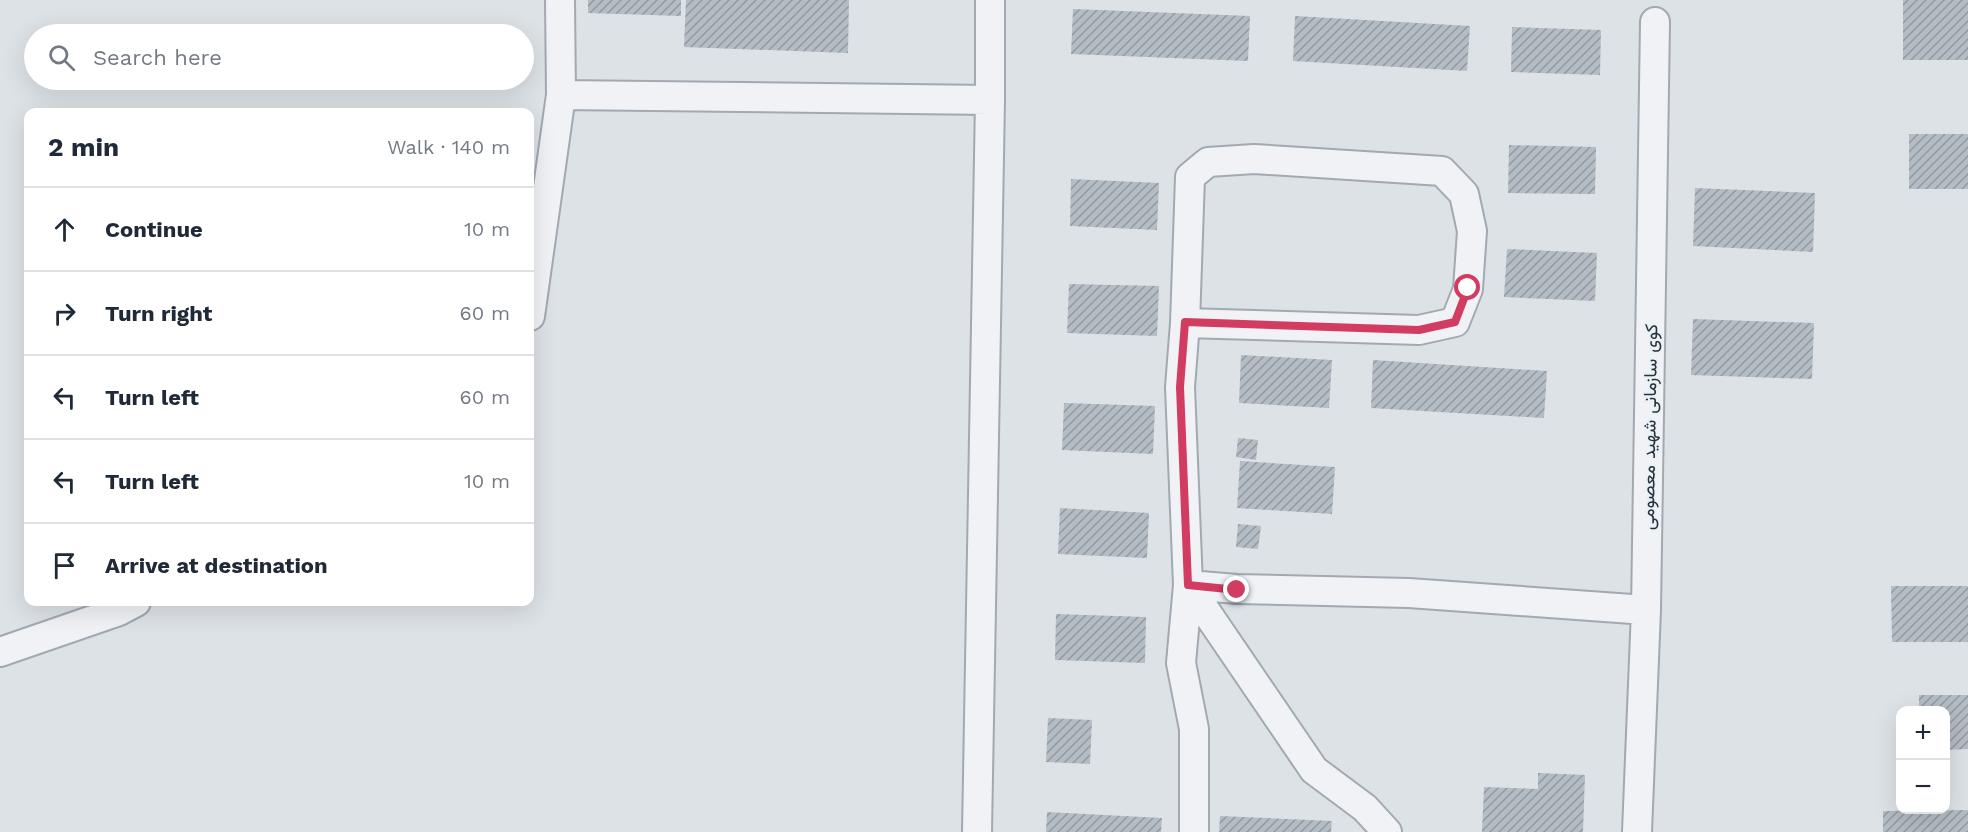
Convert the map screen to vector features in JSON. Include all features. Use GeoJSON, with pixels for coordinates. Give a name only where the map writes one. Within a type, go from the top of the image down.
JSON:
{"type":"FeatureCollection","features":[{"type":"Feature","properties":{"kind":"lane"},"geometry":{"type":"LineString","coordinates":[[534,288],[561,96],[560,0]]}},
{"type":"Feature","properties":{"kind":"lane"},"geometry":{"type":"LineString","coordinates":[[977,832],[990,0]]}},
{"type":"Feature","properties":{"kind":"lane","name":"کوی سازمانی شهید معصومی"},"geometry":{"type":"LineString","coordinates":[[1637,832],[1646,610],[1655,22]]}},
{"type":"Feature","properties":{"kind":"lane"},"geometry":{"type":"LineString","coordinates":[[561,96],[990,100]]}},
{"type":"Feature","properties":{"kind":"lane"},"geometry":{"type":"LineString","coordinates":[[1185,322],[1419,330],[1455,322],[1468,288],[1472,231],[1464,194],[1442,171],[1254,159],[1208,162],[1190,177],[1185,322],[1180,387],[1188,585],[1181,663],[1194,729],[1194,832]]}},
{"type":"Feature","properties":{"kind":"lane"},"geometry":{"type":"LineString","coordinates":[[1188,585],[1237,590],[1409,593],[1646,610]]}},
{"type":"Feature","properties":{"kind":"lane"},"geometry":{"type":"LineString","coordinates":[[1188,585],[1314,770],[1365,808],[1387,832]]}},
{"type":"Feature","properties":{"kind":"lane"},"geometry":{"type":"LineString","coordinates":[[0,652],[128,606]]}},
{"type":"Feature","properties":{"kind":"building"},"geometry":{"type":"Polygon","coordinates":[[[588,0],[681,0],[681,16],[588,13],[588,0]]]}},
{"type":"Feature","properties":{"kind":"building"},"geometry":{"type":"Polygon","coordinates":[[[686,0],[849,0],[848,53],[684,47],[686,0]]]}},
{"type":"Feature","properties":{"kind":"building"},"geometry":{"type":"Polygon","coordinates":[[[1903,0],[1968,0],[1968,60],[1903,60],[1903,0]]]}},
{"type":"Feature","properties":{"kind":"building"},"geometry":{"type":"Polygon","coordinates":[[[1073,9],[1250,16],[1248,61],[1071,54],[1073,9]]]}},
{"type":"Feature","properties":{"kind":"building"},"geometry":{"type":"Polygon","coordinates":[[[1295,16],[1470,26],[1467,71],[1293,61],[1295,16]]]}},
{"type":"Feature","properties":{"kind":"building"},"geometry":{"type":"Polygon","coordinates":[[[1512,27],[1601,30],[1600,75],[1511,72],[1512,27]]]}},
{"type":"Feature","properties":{"kind":"building"},"geometry":{"type":"Polygon","coordinates":[[[1909,134],[1968,134],[1968,189],[1909,189],[1909,134]]]}},
{"type":"Feature","properties":{"kind":"building"},"geometry":{"type":"Polygon","coordinates":[[[1509,145],[1596,147],[1595,194],[1508,193],[1509,145]]]}},
{"type":"Feature","properties":{"kind":"building"},"geometry":{"type":"Polygon","coordinates":[[[1071,179],[1159,183],[1157,230],[1070,226],[1071,179]]]}},
{"type":"Feature","properties":{"kind":"building"},"geometry":{"type":"Polygon","coordinates":[[[1695,188],[1815,193],[1813,252],[1693,246],[1695,188]]]}},
{"type":"Feature","properties":{"kind":"building"},"geometry":{"type":"Polygon","coordinates":[[[1507,249],[1597,253],[1595,301],[1504,297],[1507,249]]]}},
{"type":"Feature","properties":{"kind":"building"},"geometry":{"type":"Polygon","coordinates":[[[1069,284],[1159,286],[1157,336],[1067,333],[1069,284]]]}},
{"type":"Feature","properties":{"kind":"building"},"geometry":{"type":"Polygon","coordinates":[[[1693,319],[1814,323],[1812,379],[1691,375],[1693,319]]]}},
{"type":"Feature","properties":{"kind":"building"},"geometry":{"type":"Polygon","coordinates":[[[1241,355],[1332,360],[1329,408],[1239,403],[1241,355]]]}},
{"type":"Feature","properties":{"kind":"building"},"geometry":{"type":"Polygon","coordinates":[[[1373,360],[1547,371],[1544,418],[1371,408],[1373,360]]]}},
{"type":"Feature","properties":{"kind":"building"},"geometry":{"type":"Polygon","coordinates":[[[1064,403],[1155,406],[1153,454],[1062,450],[1064,403]]]}},
{"type":"Feature","properties":{"kind":"building"},"geometry":{"type":"Polygon","coordinates":[[[1238,438],[1258,440],[1256,460],[1236,457],[1238,438]]]}},
{"type":"Feature","properties":{"kind":"building"},"geometry":{"type":"Polygon","coordinates":[[[1240,461],[1335,467],[1332,514],[1237,508],[1240,461]]]}},
{"type":"Feature","properties":{"kind":"building"},"geometry":{"type":"Polygon","coordinates":[[[1060,508],[1149,513],[1147,558],[1058,554],[1060,508]]]}},
{"type":"Feature","properties":{"kind":"building"},"geometry":{"type":"Polygon","coordinates":[[[1238,524],[1261,526],[1258,549],[1236,547],[1238,524]]]}},
{"type":"Feature","properties":{"kind":"building"},"geometry":{"type":"Polygon","coordinates":[[[1891,586],[1968,586],[1968,642],[1892,642],[1891,586]]]}},
{"type":"Feature","properties":{"kind":"building"},"geometry":{"type":"Polygon","coordinates":[[[1056,614],[1146,617],[1145,663],[1055,660],[1056,614]]]}},
{"type":"Feature","properties":{"kind":"building"},"geometry":{"type":"Polygon","coordinates":[[[1919,695],[1968,695],[1968,749],[1950,750],[1950,706],[1919,706],[1919,695]]]}},
{"type":"Feature","properties":{"kind":"building"},"geometry":{"type":"Polygon","coordinates":[[[1048,718],[1092,720],[1090,764],[1046,762],[1048,718]]]}},
{"type":"Feature","properties":{"kind":"building"},"geometry":{"type":"Polygon","coordinates":[[[1538,773],[1585,775],[1583,832],[1482,832],[1484,787],[1538,789],[1538,773]]]}},
{"type":"Feature","properties":{"kind":"building"},"geometry":{"type":"Polygon","coordinates":[[[1950,810],[1968,810],[1968,832],[1883,832],[1883,811],[1896,811],[1896,814],[1950,814],[1950,810]]]}},
{"type":"Feature","properties":{"kind":"building"},"geometry":{"type":"Polygon","coordinates":[[[1047,812],[1162,818],[1161,832],[1046,832],[1047,812]]]}},
{"type":"Feature","properties":{"kind":"building"},"geometry":{"type":"Polygon","coordinates":[[[1220,816],[1332,821],[1331,832],[1219,832],[1220,816]]]}},
{"type":"Feature","properties":{"kind":"route"},"geometry":{"type":"LineString","coordinates":[[1237,590],[1188,585],[1180,387],[1185,322],[1419,330],[1455,322],[1468,288]]}}]}
